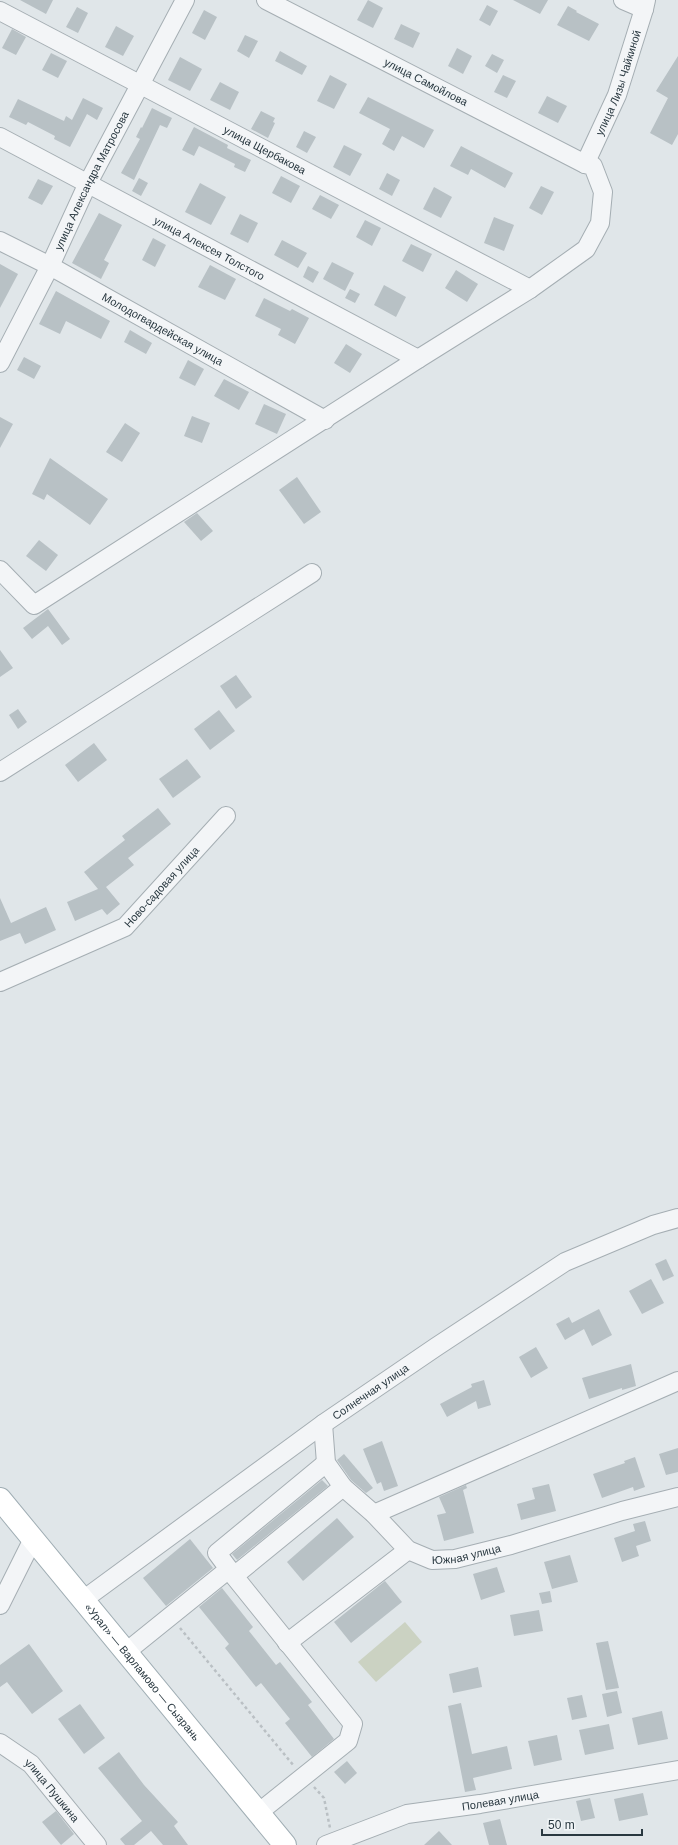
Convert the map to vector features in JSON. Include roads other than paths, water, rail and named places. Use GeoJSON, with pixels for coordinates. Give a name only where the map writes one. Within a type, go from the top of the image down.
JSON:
{"type":"FeatureCollection","features":[{"type":"Feature","properties":{"kind":"main road","name":"«Урал» — Варламово — Сызрань"},"geometry":{"type":"LineString","coordinates":[[0,1499],[285,1845]]}},
{"type":"Feature","properties":{"kind":"street","name":"улица Александра Матросова"},"geometry":{"type":"LineString","coordinates":[[0,363],[50,266],[88,183],[186,0]]}},
{"type":"Feature","properties":{"kind":"street","name":"улица Самойлова"},"geometry":{"type":"LineString","coordinates":[[266,0],[585,164],[593,166],[602,192],[600,223],[586,249],[530,289]]}},
{"type":"Feature","properties":{"kind":"street"},"geometry":{"type":"LineString","coordinates":[[623,0],[645,4]]}},
{"type":"Feature","properties":{"kind":"street","name":"улица Лизы Чайкиной"},"geometry":{"type":"LineString","coordinates":[[585,164],[616,95],[645,4]]}},
{"type":"Feature","properties":{"kind":"street","name":"улица Щербакова"},"geometry":{"type":"LineString","coordinates":[[0,11],[530,289]]}},
{"type":"Feature","properties":{"kind":"street","name":"улица Алексея Толстого"},"geometry":{"type":"LineString","coordinates":[[0,137],[418,359]]}},
{"type":"Feature","properties":{"kind":"street","name":"Молодогвардейская улица"},"geometry":{"type":"LineString","coordinates":[[0,241],[50,266],[324,420]]}},
{"type":"Feature","properties":{"kind":"street"},"geometry":{"type":"LineString","coordinates":[[0,570],[34,605],[530,289]]}},
{"type":"Feature","properties":{"kind":"street"},"geometry":{"type":"LineString","coordinates":[[0,772],[312,573]]}},
{"type":"Feature","properties":{"kind":"street","name":"Ново-садовая улица"},"geometry":{"type":"LineString","coordinates":[[0,982],[125,927],[226,816]]}},
{"type":"Feature","properties":{"kind":"street","name":"Солнечная улица"},"geometry":{"type":"LineString","coordinates":[[83,1600],[323,1424],[565,1262],[653,1225],[678,1218]]}},
{"type":"Feature","properties":{"kind":"street"},"geometry":{"type":"LineString","coordinates":[[374,1514],[678,1381]]}},
{"type":"Feature","properties":{"kind":"street"},"geometry":{"type":"LineString","coordinates":[[258,1813],[348,1741],[353,1724],[231,1573],[217,1552],[326,1463],[323,1424]]}},
{"type":"Feature","properties":{"kind":"street","name":"Южная улица"},"geometry":{"type":"LineString","coordinates":[[326,1463],[343,1487],[374,1514],[408,1550],[432,1560],[455,1559],[511,1545],[622,1511],[678,1497]]}},
{"type":"Feature","properties":{"kind":"street"},"geometry":{"type":"LineString","coordinates":[[126,1652],[170,1616],[231,1573],[343,1487]]}},
{"type":"Feature","properties":{"kind":"street"},"geometry":{"type":"LineString","coordinates":[[0,1605],[33,1539]]}},
{"type":"Feature","properties":{"kind":"street"},"geometry":{"type":"LineString","coordinates":[[287,1643],[408,1550]]}},
{"type":"Feature","properties":{"kind":"street","name":"улица Пушкина"},"geometry":{"type":"LineString","coordinates":[[0,1742],[31,1764],[97,1845]]}},
{"type":"Feature","properties":{"kind":"street","name":"Полевая улица"},"geometry":{"type":"LineString","coordinates":[[330,1844],[407,1814],[488,1803],[678,1770]]}}]}
